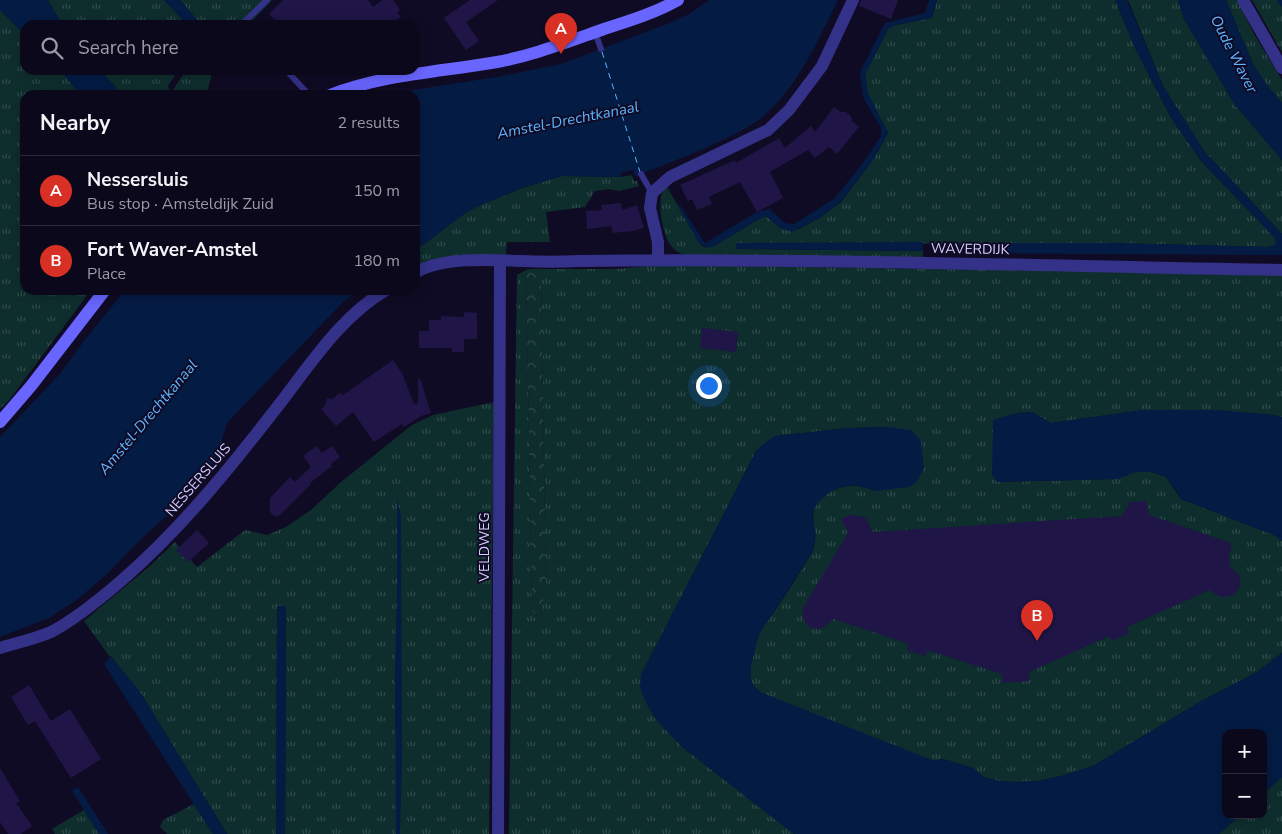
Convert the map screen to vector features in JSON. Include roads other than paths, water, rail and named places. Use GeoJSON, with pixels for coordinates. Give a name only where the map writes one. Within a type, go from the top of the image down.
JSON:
{"type":"FeatureCollection","features":[{"type":"Feature","properties":{"kind":"street"},"geometry":{"type":"LineString","coordinates":[[420,74],[493,63],[520,56],[647,14],[678,0]]}},
{"type":"Feature","properties":{"kind":"street"},"geometry":{"type":"LineString","coordinates":[[420,269],[463,260],[547,262],[658,260],[658,242],[650,208],[652,193],[670,177],[768,130],[789,110],[822,66],[854,0]]}},
{"type":"Feature","properties":{"kind":"street"},"geometry":{"type":"LineString","coordinates":[[1243,0],[1282,68]]}},
{"type":"Feature","properties":{"kind":"street"},"geometry":{"type":"LineString","coordinates":[[344,90],[361,84],[411,75]]}},
{"type":"Feature","properties":{"kind":"street","name":"WAVERDIJK"},"geometry":{"type":"LineString","coordinates":[[658,260],[1282,270]]}},
{"type":"Feature","properties":{"kind":"street","name":"VELDWEG"},"geometry":{"type":"LineString","coordinates":[[498,834],[500,261]]}},
{"type":"Feature","properties":{"kind":"street"},"geometry":{"type":"LineString","coordinates":[[0,422],[31,386],[101,295]]}},
{"type":"Feature","properties":{"kind":"street","name":"NESSERSLUIS"},"geometry":{"type":"LineString","coordinates":[[0,648],[50,632],[94,603],[141,563],[172,534],[229,470],[335,333],[377,295]]}},
{"type":"Feature","properties":{"kind":"lane"},"geometry":{"type":"LineString","coordinates":[[246,20],[267,0]]}},
{"type":"Feature","properties":{"kind":"lane"},"geometry":{"type":"LineString","coordinates":[[595,32],[601,49]]}},
{"type":"Feature","properties":{"kind":"lane"},"geometry":{"type":"LineString","coordinates":[[291,75],[304,90]]}},
{"type":"Feature","properties":{"kind":"lane"},"geometry":{"type":"LineString","coordinates":[[641,174],[652,193]]}},
{"type":"Feature","properties":{"kind":"water"},"geometry":{"type":"Polygon","coordinates":[[[0,0],[48,0],[59,20],[20,20],[20,30],[0,10],[0,0]]]}},
{"type":"Feature","properties":{"kind":"water"},"geometry":{"type":"Polygon","coordinates":[[[164,0],[180,0],[197,20],[183,20],[164,0]]]}},
{"type":"Feature","properties":{"kind":"water","name":"Amstel-Drechtkanaal"},"geometry":{"type":"Polygon","coordinates":[[[709,0],[838,0],[812,52],[790,87],[777,103],[748,127],[732,136],[636,177],[633,170],[621,173],[620,177],[562,176],[522,188],[465,213],[420,247],[420,90],[412,90],[497,77],[561,64],[689,14],[709,0]]]}},
{"type":"Feature","properties":{"kind":"water"},"geometry":{"type":"Polygon","coordinates":[[[929,0],[937,0],[932,18],[896,25],[888,29],[865,74],[868,94],[888,133],[873,160],[840,202],[821,217],[792,232],[780,228],[766,216],[714,246],[709,248],[700,244],[678,207],[680,205],[705,243],[757,212],[770,209],[785,223],[794,224],[834,199],[863,163],[881,136],[881,128],[863,97],[860,72],[885,23],[925,13],[929,0]]]}},
{"type":"Feature","properties":{"kind":"water"},"geometry":{"type":"Polygon","coordinates":[[[1115,0],[1127,0],[1163,86],[1204,151],[1282,234],[1282,255],[938,253],[939,243],[1113,243],[1274,246],[1276,243],[1275,238],[1202,162],[1171,118],[1136,50],[1115,0]]]}},
{"type":"Feature","properties":{"kind":"water","name":"Oude Waver"},"geometry":{"type":"Polygon","coordinates":[[[1178,0],[1226,0],[1253,64],[1282,103],[1282,160],[1235,105],[1184,19],[1178,0]]]}},
{"type":"Feature","properties":{"kind":"water"},"geometry":{"type":"Polygon","coordinates":[[[64,75],[104,75],[117,90],[77,90],[64,75]]]}},
{"type":"Feature","properties":{"kind":"water"},"geometry":{"type":"Polygon","coordinates":[[[923,242],[923,251],[736,249],[736,243],[923,242]]]}},
{"type":"Feature","properties":{"kind":"water","name":"Amstel-Drechtkanaal"},"geometry":{"type":"Polygon","coordinates":[[[121,295],[352,295],[342,303],[227,423],[213,470],[172,511],[109,572],[79,598],[51,617],[0,637],[0,437],[59,375],[121,295]]]}},
{"type":"Feature","properties":{"kind":"water"},"geometry":{"type":"Polygon","coordinates":[[[1143,410],[1217,410],[1282,417],[1282,541],[1274,535],[1181,499],[1166,477],[1151,472],[1135,472],[1117,479],[1000,482],[996,481],[992,474],[993,420],[1016,413],[1032,412],[1051,423],[1143,410]]]}},
{"type":"Feature","properties":{"kind":"water"},"geometry":{"type":"Polygon","coordinates":[[[887,427],[911,430],[921,441],[924,468],[917,481],[910,487],[875,491],[855,485],[842,487],[829,492],[818,502],[812,513],[816,536],[812,553],[759,634],[750,670],[751,682],[760,692],[934,761],[943,759],[973,768],[983,777],[999,781],[1037,781],[1093,766],[1198,703],[1257,672],[1282,653],[1282,777],[1267,790],[1267,729],[1222,729],[1222,819],[1236,819],[1219,834],[794,834],[681,746],[656,720],[645,701],[640,687],[641,675],[756,451],[775,436],[849,428],[887,427]]]}},
{"type":"Feature","properties":{"kind":"water"},"geometry":{"type":"Polygon","coordinates":[[[397,498],[401,516],[402,760],[400,834],[396,834],[397,498]]]}},
{"type":"Feature","properties":{"kind":"water"},"geometry":{"type":"Polygon","coordinates":[[[277,606],[286,606],[285,834],[276,834],[277,606]]]}},
{"type":"Feature","properties":{"kind":"water"},"geometry":{"type":"Polygon","coordinates":[[[111,656],[142,695],[227,834],[213,834],[104,664],[111,656]]]}},
{"type":"Feature","properties":{"kind":"water"},"geometry":{"type":"Polygon","coordinates":[[[78,787],[108,834],[99,834],[72,791],[78,787]]]}},
{"type":"Feature","properties":{"kind":"waterway"},"geometry":{"type":"LineString","coordinates":[[1280,0],[1282,4]]}},
{"type":"Feature","properties":{"kind":"place","name":"Nessersluis"},"geometry":{"type":"Point","coordinates":[561,54]}},
{"type":"Feature","properties":{"kind":"place","name":"Fort Waver-Amstel"},"geometry":{"type":"Point","coordinates":[1037,641]}}]}
